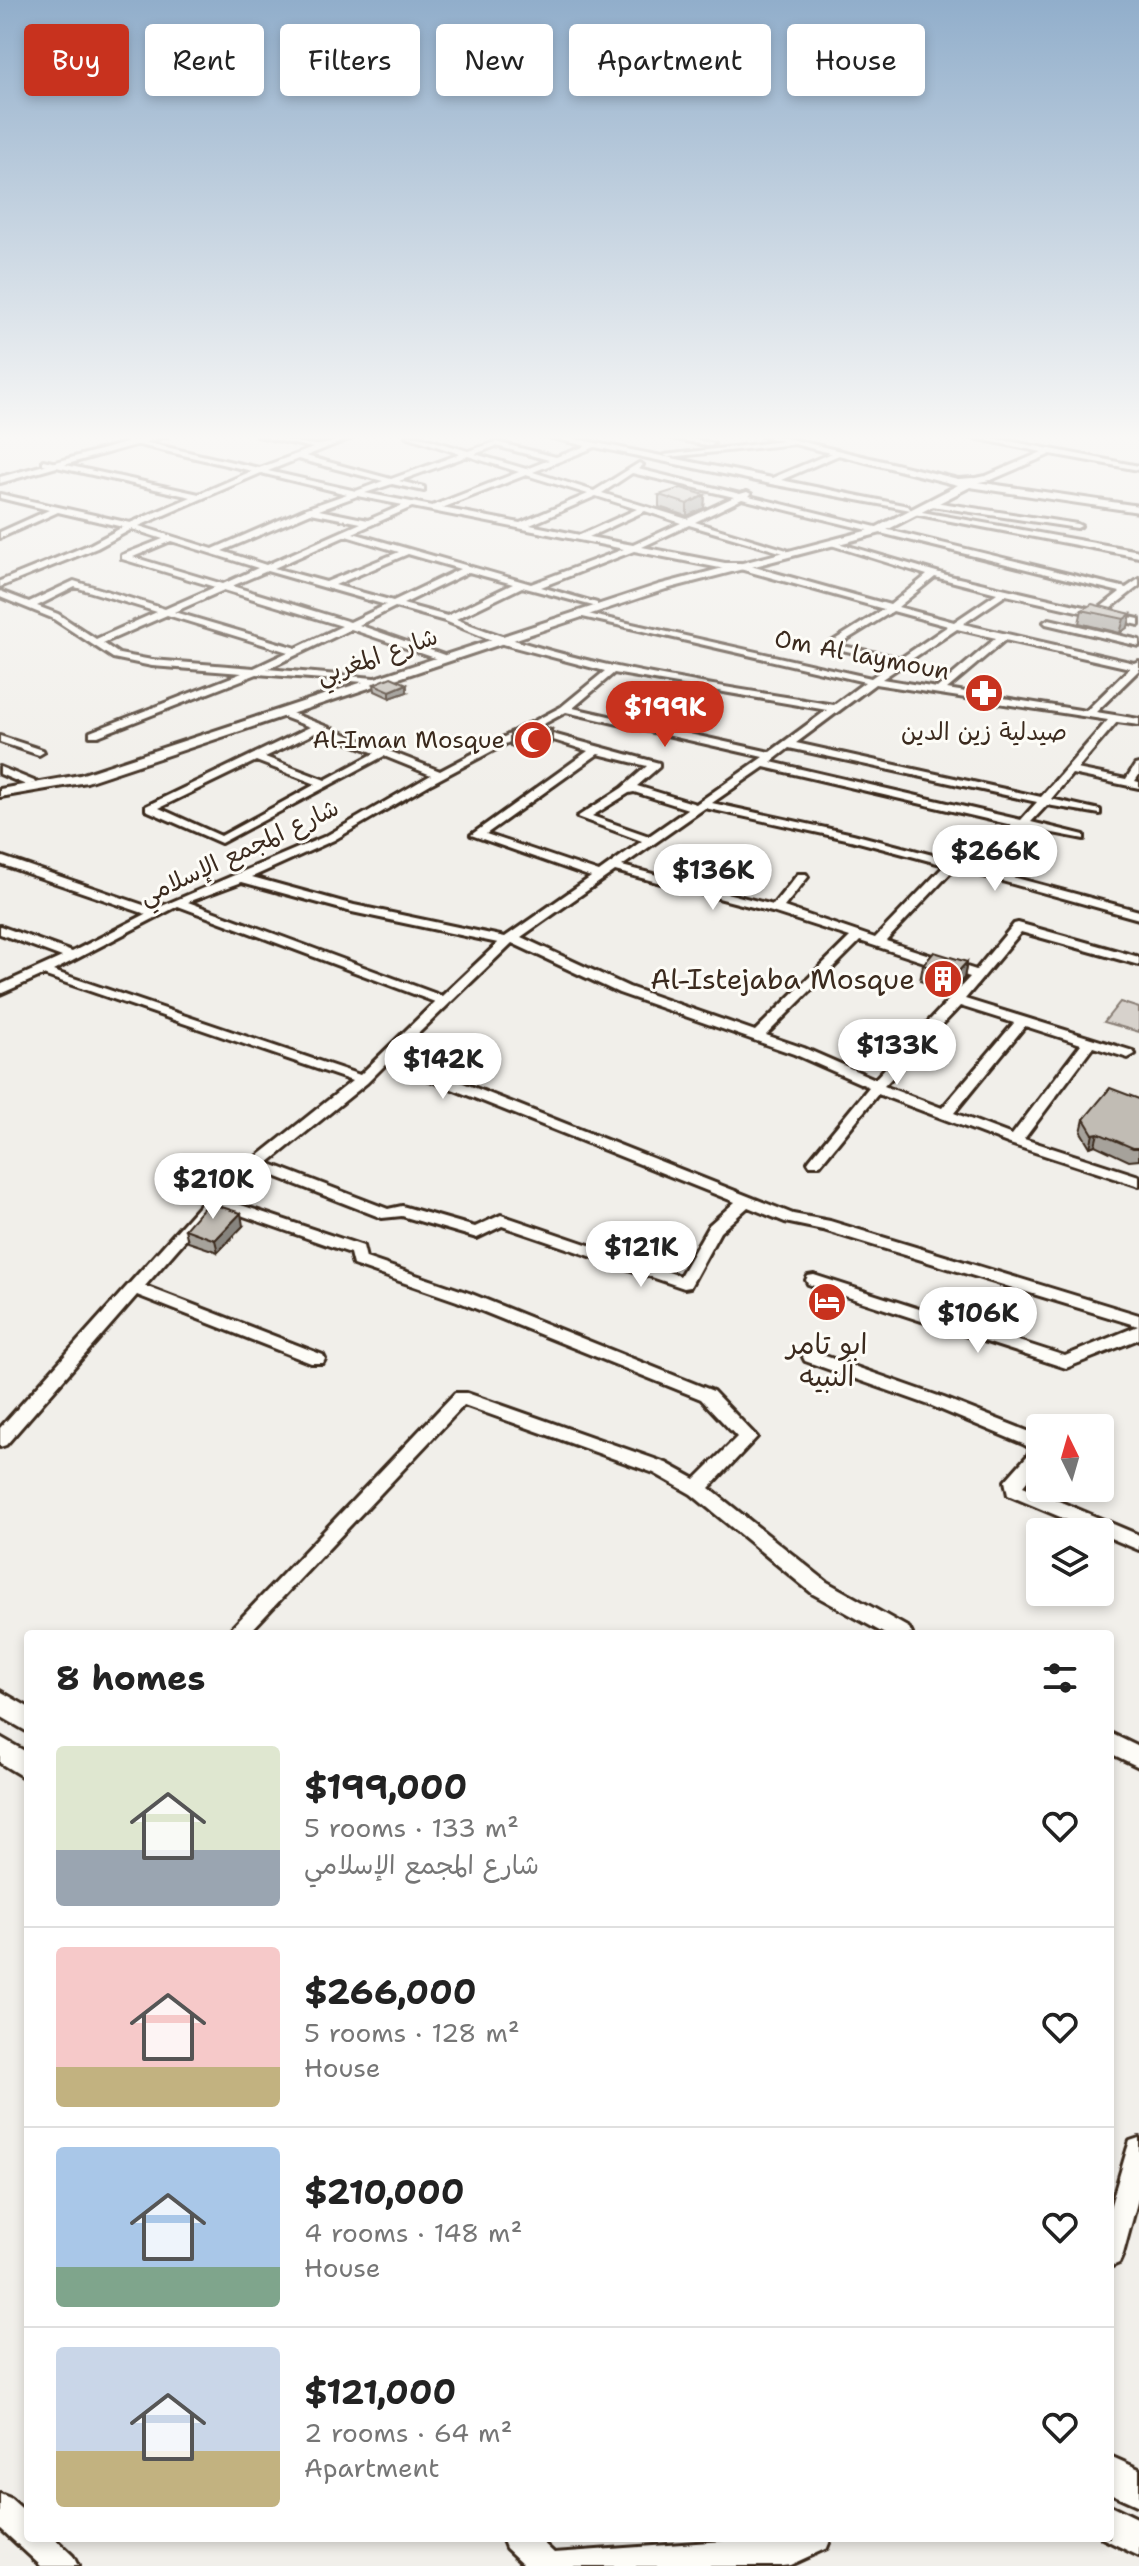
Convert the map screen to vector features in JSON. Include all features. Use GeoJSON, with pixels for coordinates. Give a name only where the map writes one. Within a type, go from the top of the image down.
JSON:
{"type":"FeatureCollection","features":[{"type":"Feature","properties":{"kind":"main road","name":"شارع المغربي"},"geometry":{"type":"LineString","coordinates":[[0,790],[82,779],[285,714],[594,605],[768,556]]}},
{"type":"Feature","properties":{"kind":"main road","name":"شارع المغربي"},"geometry":{"type":"LineString","coordinates":[[0,790],[61,780],[662,587],[782,556]]}},
{"type":"Feature","properties":{"kind":"main road"},"geometry":{"type":"LineString","coordinates":[[0,1702],[24,1718]]}},
{"type":"Feature","properties":{"kind":"main road"},"geometry":{"type":"LineString","coordinates":[[0,1748],[24,1765]]}},
{"type":"Feature","properties":{"kind":"main road"},"geometry":{"type":"LineString","coordinates":[[1114,2476],[1139,2488]]}},
{"type":"Feature","properties":{"kind":"main road"},"geometry":{"type":"LineString","coordinates":[[1114,2525],[1139,2538]]}},
{"type":"Feature","properties":{"kind":"street"},"geometry":{"type":"LineString","coordinates":[[0,584],[71,556]]}},
{"type":"Feature","properties":{"kind":"street"},"geometry":{"type":"LineString","coordinates":[[128,556],[125,557],[353,626],[441,657]]}},
{"type":"Feature","properties":{"kind":"street"},"geometry":{"type":"LineString","coordinates":[[226,556],[448,619],[500,640],[612,670],[837,709]]}},
{"type":"Feature","properties":{"kind":"street"},"geometry":{"type":"LineString","coordinates":[[95,643],[300,556]]}},
{"type":"Feature","properties":{"kind":"street"},"geometry":{"type":"LineString","coordinates":[[327,585],[397,556]]}},
{"type":"Feature","properties":{"kind":"street"},"geometry":{"type":"LineString","coordinates":[[424,556],[594,605]]}},
{"type":"Feature","properties":{"kind":"street"},"geometry":{"type":"LineString","coordinates":[[532,587],[613,556]]}},
{"type":"Feature","properties":{"kind":"street"},"geometry":{"type":"LineString","coordinates":[[677,556],[725,566],[740,566],[957,626],[1138,666]]}},
{"type":"Feature","properties":{"kind":"street"},"geometry":{"type":"LineString","coordinates":[[875,556],[1003,593],[1139,622]]}},
{"type":"Feature","properties":{"kind":"street"},"geometry":{"type":"LineString","coordinates":[[985,556],[1127,591]]}},
{"type":"Feature","properties":{"kind":"street"},"geometry":{"type":"LineString","coordinates":[[108,742],[94,734],[254,672],[467,569]]}},
{"type":"Feature","properties":{"kind":"street"},"geometry":{"type":"LineString","coordinates":[[0,570],[29,574]]}},
{"type":"Feature","properties":{"kind":"street"},"geometry":{"type":"LineString","coordinates":[[902,661],[830,646],[891,608],[934,574]]}},
{"type":"Feature","properties":{"kind":"street"},"geometry":{"type":"LineString","coordinates":[[1099,613],[1139,582]]}},
{"type":"Feature","properties":{"kind":"street"},"geometry":{"type":"LineString","coordinates":[[31,605],[74,584],[298,652]]}},
{"type":"Feature","properties":{"kind":"street"},"geometry":{"type":"LineString","coordinates":[[448,619],[521,584]]}},
{"type":"Feature","properties":{"kind":"street"},"geometry":{"type":"LineString","coordinates":[[0,1440],[212,1200],[362,1080],[510,939],[767,760],[873,681],[1003,593]]}},
{"type":"Feature","properties":{"kind":"street"},"geometry":{"type":"LineString","coordinates":[[0,594],[55,616],[116,656],[254,672],[374,681]]}},
{"type":"Feature","properties":{"kind":"street"},"geometry":{"type":"LineString","coordinates":[[1026,641],[1068,609]]}},
{"type":"Feature","properties":{"kind":"street","name":"Om Al laymoun"},"geometry":{"type":"LineString","coordinates":[[579,615],[873,681],[1139,722]]}},
{"type":"Feature","properties":{"kind":"street"},"geometry":{"type":"LineString","coordinates":[[1049,622],[1139,643]]}},
{"type":"Feature","properties":{"kind":"street"},"geometry":{"type":"LineString","coordinates":[[939,691],[1004,636]]}},
{"type":"Feature","properties":{"kind":"street"},"geometry":{"type":"LineString","coordinates":[[1090,713],[1138,666]]}},
{"type":"Feature","properties":{"kind":"street","name":"شارع المجمع الإسلامي"},"geometry":{"type":"LineString","coordinates":[[0,990],[73,957],[177,902],[241,878],[330,838],[565,709],[612,670]]}},
{"type":"Feature","properties":{"kind":"street"},"geometry":{"type":"LineString","coordinates":[[565,709],[1080,837]]}},
{"type":"Feature","properties":{"kind":"street"},"geometry":{"type":"LineString","coordinates":[[285,714],[441,775]]}},
{"type":"Feature","properties":{"kind":"street"},"geometry":{"type":"LineString","coordinates":[[999,876],[996,853],[1006,836],[1072,771],[1115,718]]}},
{"type":"Feature","properties":{"kind":"street"},"geometry":{"type":"LineString","coordinates":[[317,728],[150,808],[221,840],[384,752]]}},
{"type":"Feature","properties":{"kind":"street"},"geometry":{"type":"LineString","coordinates":[[527,730],[655,765],[626,790],[583,817],[649,840]]}},
{"type":"Feature","properties":{"kind":"street"},"geometry":{"type":"LineString","coordinates":[[0,739],[39,752]]}},
{"type":"Feature","properties":{"kind":"street"},"geometry":{"type":"LineString","coordinates":[[788,745],[1096,812]]}},
{"type":"Feature","properties":{"kind":"street"},"geometry":{"type":"LineString","coordinates":[[596,750],[477,835],[606,871],[776,909],[977,975]]}},
{"type":"Feature","properties":{"kind":"street"},"geometry":{"type":"LineString","coordinates":[[255,757],[326,784]]}},
{"type":"Feature","properties":{"kind":"street"},"geometry":{"type":"LineString","coordinates":[[1072,771],[1134,784],[1139,767]]}},
{"type":"Feature","properties":{"kind":"street"},"geometry":{"type":"LineString","coordinates":[[0,770],[30,783]]}},
{"type":"Feature","properties":{"kind":"street"},"geometry":{"type":"LineString","coordinates":[[626,790],[635,789],[700,806],[853,837],[1139,915]]}},
{"type":"Feature","properties":{"kind":"street"},"geometry":{"type":"LineString","coordinates":[[0,860],[156,913]]}},
{"type":"Feature","properties":{"kind":"street"},"geometry":{"type":"LineString","coordinates":[[877,943],[953,864]]}},
{"type":"Feature","properties":{"kind":"street"},"geometry":{"type":"LineString","coordinates":[[776,909],[802,877]]}},
{"type":"Feature","properties":{"kind":"street"},"geometry":{"type":"LineString","coordinates":[[241,878],[352,908],[510,939],[624,990],[758,1036],[1015,1141],[1139,1181]]}},
{"type":"Feature","properties":{"kind":"street"},"geometry":{"type":"LineString","coordinates":[[177,902],[444,1001]]}},
{"type":"Feature","properties":{"kind":"street"},"geometry":{"type":"LineString","coordinates":[[815,1162],[1018,927],[1139,961]]}},
{"type":"Feature","properties":{"kind":"street"},"geometry":{"type":"LineString","coordinates":[[0,930],[73,957]]}},
{"type":"Feature","properties":{"kind":"street"},"geometry":{"type":"LineString","coordinates":[[758,1036],[857,937]]}},
{"type":"Feature","properties":{"kind":"street"},"geometry":{"type":"LineString","coordinates":[[42,971],[362,1080]]}},
{"type":"Feature","properties":{"kind":"street"},"geometry":{"type":"LineString","coordinates":[[957,1001],[1128,1054]]}},
{"type":"Feature","properties":{"kind":"street"},"geometry":{"type":"LineString","coordinates":[[946,1113],[1021,1023]]}},
{"type":"Feature","properties":{"kind":"street"},"geometry":{"type":"LineString","coordinates":[[1015,1141],[1089,1043]]}},
{"type":"Feature","properties":{"kind":"street"},"geometry":{"type":"LineString","coordinates":[[384,1057],[790,1218],[825,1225],[1139,1321]]}},
{"type":"Feature","properties":{"kind":"street"},"geometry":{"type":"LineString","coordinates":[[257,1164],[387,1214],[402,1211],[477,1233],[501,1220],[684,1283],[714,1229],[746,1200]]}},
{"type":"Feature","properties":{"kind":"street"},"geometry":{"type":"LineString","coordinates":[[212,1200],[357,1250],[359,1261],[463,1297],[707,1395],[748,1437],[697,1489]]}},
{"type":"Feature","properties":{"kind":"street"},"geometry":{"type":"LineString","coordinates":[[814,1280],[1066,1362],[1139,1332]]}},
{"type":"Feature","properties":{"kind":"street"},"geometry":{"type":"LineString","coordinates":[[136,1289],[317,1359]]}},
{"type":"Feature","properties":{"kind":"street"},"geometry":{"type":"LineString","coordinates":[[811,1357],[938,1402],[1029,1439],[1039,1446],[1036,1458],[1014,1481],[1014,1490],[1139,1543]]}},
{"type":"Feature","properties":{"kind":"street"},"geometry":{"type":"LineString","coordinates":[[240,1630],[461,1397],[660,1468],[697,1489],[820,1588],[895,1630]]}},
{"type":"Feature","properties":{"kind":"street"},"geometry":{"type":"LineString","coordinates":[[1114,1744],[1139,1758]]}},
{"type":"Feature","properties":{"kind":"street"},"geometry":{"type":"LineString","coordinates":[[1114,2240],[1139,2150]]}},
{"type":"Feature","properties":{"kind":"street"},"geometry":{"type":"LineString","coordinates":[[0,2508],[24,2529]]}},
{"type":"Feature","properties":{"kind":"street"},"geometry":{"type":"LineString","coordinates":[[39,2542],[63,2566]]}},
{"type":"Feature","properties":{"kind":"street"},"geometry":{"type":"LineString","coordinates":[[520,2542],[547,2566]]}},
{"type":"Feature","properties":{"kind":"street"},"geometry":{"type":"LineString","coordinates":[[557,2566],[790,2551],[809,2542]]}},
{"type":"Feature","properties":{"kind":"shaded area"},"geometry":{"type":"Polygon","coordinates":[[[1120,1002],[1139,1008],[1139,1032],[1104,1022],[1120,1002]]]}},
{"type":"Feature","properties":{"kind":"building"},"geometry":{"type":"Polygon","coordinates":[[[1092,604],[1131,614],[1124,619],[1082,610],[1092,604]]]}},
{"type":"Feature","properties":{"kind":"building"},"geometry":{"type":"Polygon","coordinates":[[[391,677],[407,684],[390,691],[374,684],[391,677]]]}},
{"type":"Feature","properties":{"kind":"building"},"geometry":{"type":"Polygon","coordinates":[[[527,722],[552,729],[535,739],[510,731],[527,722]]]}},
{"type":"Feature","properties":{"kind":"building"},"geometry":{"type":"Polygon","coordinates":[[[934,952],[967,962],[955,975],[923,965],[934,952]]]}},
{"type":"Feature","properties":{"kind":"building"},"geometry":{"type":"Polygon","coordinates":[[[1110,1088],[1139,1099],[1139,1148],[1098,1133],[1093,1134],[1084,1119],[1110,1088]]]}},
{"type":"Feature","properties":{"kind":"building"},"geometry":{"type":"Polygon","coordinates":[[[206,1205],[241,1213],[215,1240],[185,1229],[206,1205]]]}},
{"type":"Feature","properties":{"kind":"place","name":"صيدلية زين الدين"},"geometry":{"type":"Point","coordinates":[984,693]}},
{"type":"Feature","properties":{"kind":"place","name":"Al-Iman Mosque"},"geometry":{"type":"Point","coordinates":[533,740]}},
{"type":"Feature","properties":{"kind":"place","name":"Al-Istejaba Mosque"},"geometry":{"type":"Point","coordinates":[943,979]}},
{"type":"Feature","properties":{"kind":"place","name":"ابو تامر النبيه"},"geometry":{"type":"Point","coordinates":[827,1302]}}]}
